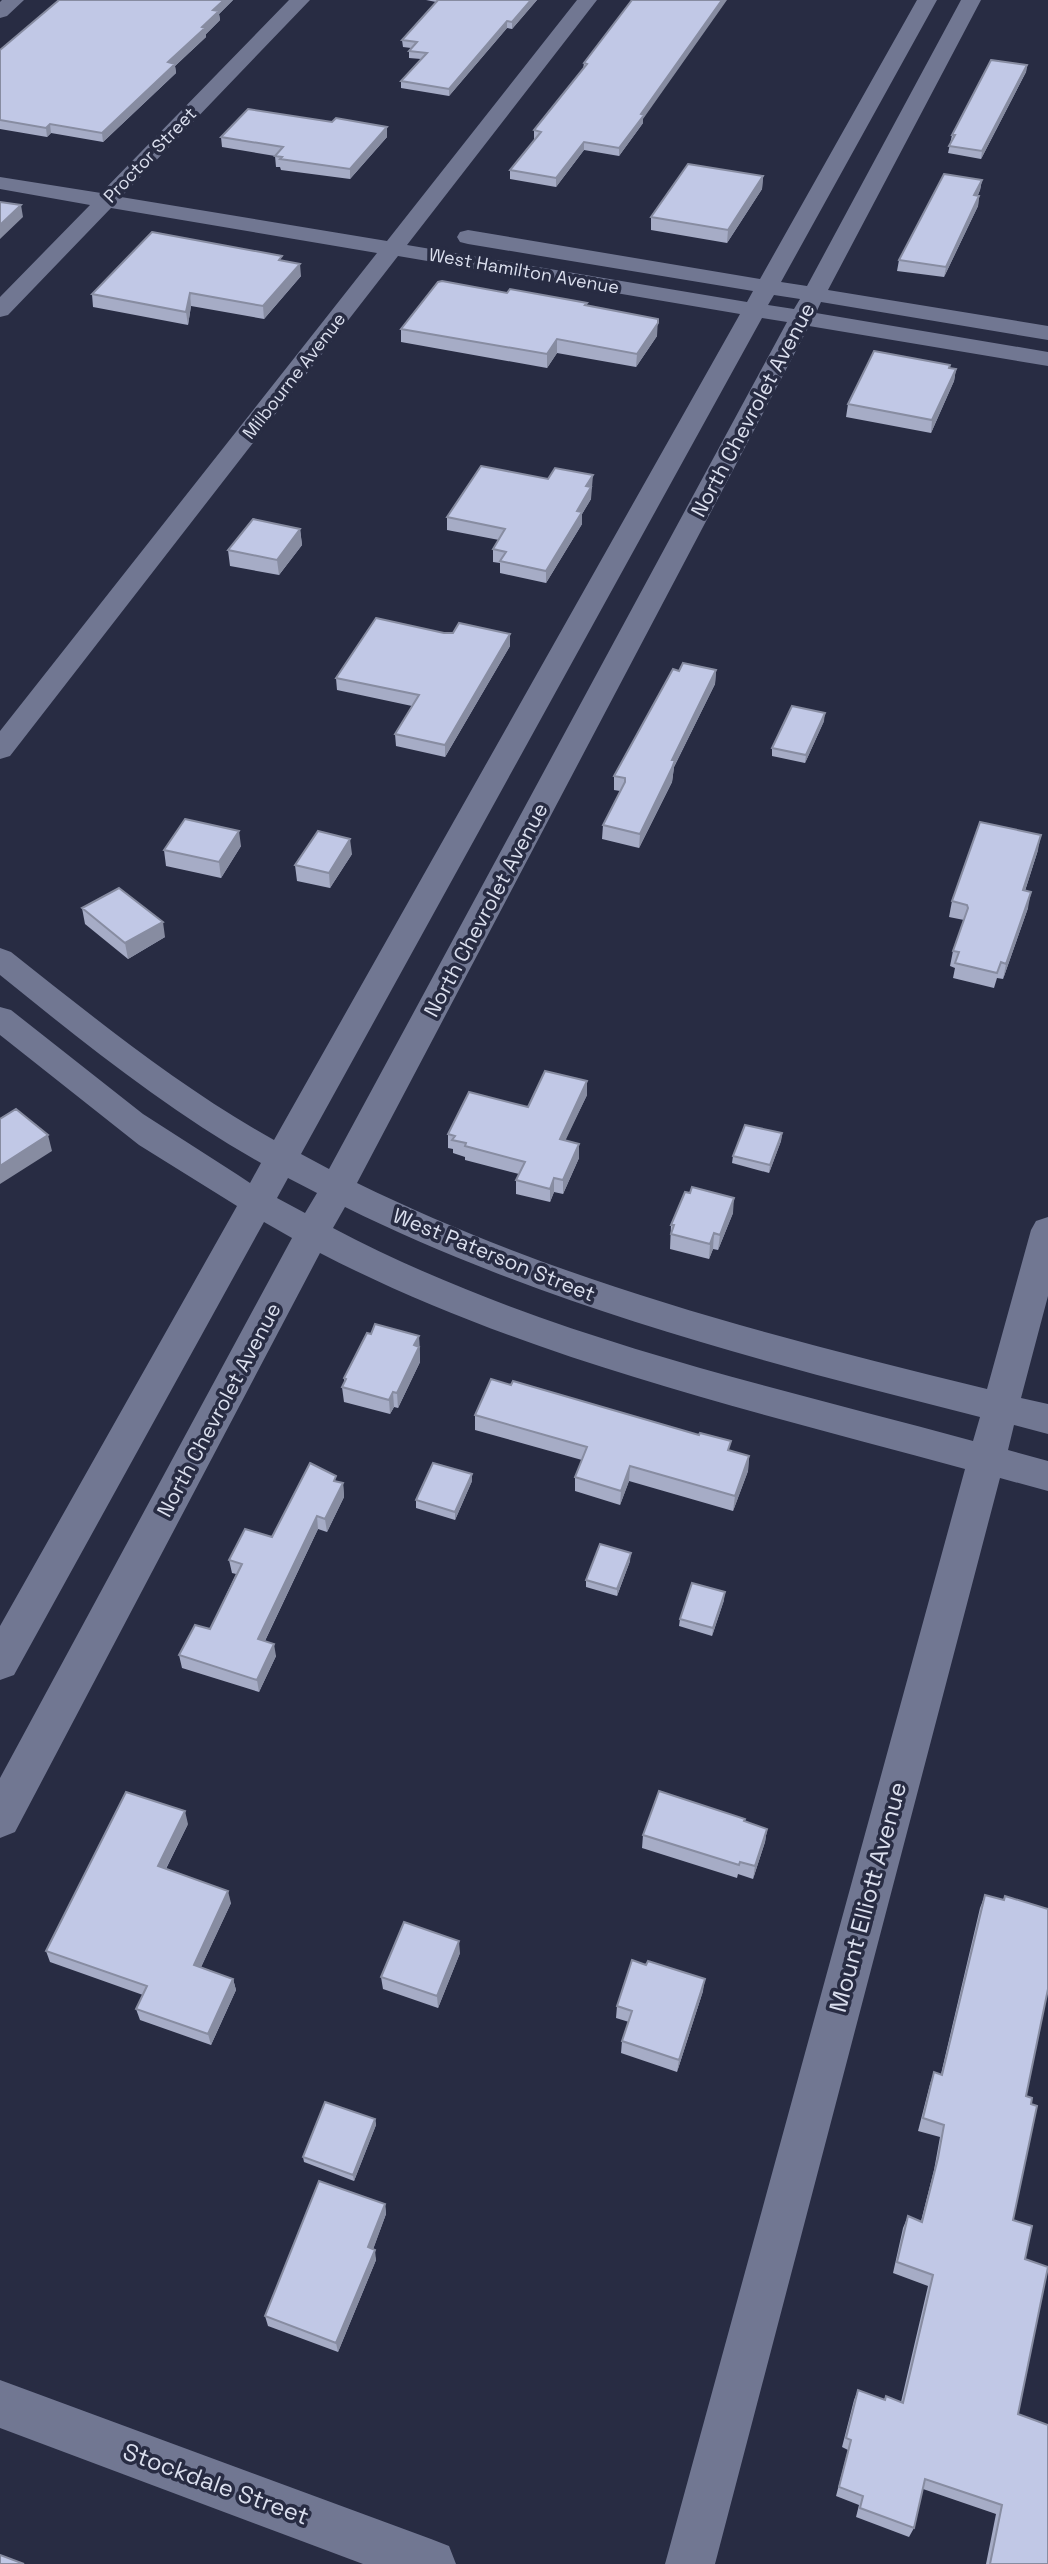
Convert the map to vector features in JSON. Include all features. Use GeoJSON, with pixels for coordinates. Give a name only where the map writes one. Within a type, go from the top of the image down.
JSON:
{"type":"FeatureCollection","features":[{"type":"Feature","properties":{"kind":"street"},"geometry":{"type":"LineString","coordinates":[[0,12],[14,0]]}},
{"type":"Feature","properties":{"kind":"street","name":"Proctor Street"},"geometry":{"type":"LineString","coordinates":[[0,310],[300,0]]}},
{"type":"Feature","properties":{"kind":"street","name":"Milbourne Avenue"},"geometry":{"type":"LineString","coordinates":[[0,750],[393,249],[419,229],[587,0]]}},
{"type":"Feature","properties":{"kind":"street"},"geometry":{"type":"LineString","coordinates":[[0,1663],[927,0]]}},
{"type":"Feature","properties":{"kind":"street","name":"North Chevrolet Avenue"},"geometry":{"type":"LineString","coordinates":[[0,1819],[971,0]]}},
{"type":"Feature","properties":{"kind":"street"},"geometry":{"type":"LineString","coordinates":[[895,58],[937,65]]}},
{"type":"Feature","properties":{"kind":"street"},"geometry":{"type":"LineString","coordinates":[[97,175],[153,185]]}},
{"type":"Feature","properties":{"kind":"street","name":"West Hamilton Avenue"},"geometry":{"type":"LineString","coordinates":[[0,183],[393,249],[762,298]]}},
{"type":"Feature","properties":{"kind":"street","name":"West Hamilton Avenue"},"geometry":{"type":"LineString","coordinates":[[419,229],[809,306],[1048,359]]}},
{"type":"Feature","properties":{"kind":"street","name":"West Hamilton Avenue"},"geometry":{"type":"LineString","coordinates":[[809,306],[1048,333]]}},
{"type":"Feature","properties":{"kind":"street"},"geometry":{"type":"LineString","coordinates":[[567,648],[620,659]]}},
{"type":"Feature","properties":{"kind":"street","name":"West Paterson Street"},"geometry":{"type":"LineString","coordinates":[[0,960],[143,1073],[206,1115],[281,1159],[474,1252],[611,1301],[715,1333],[1048,1419]]}},
{"type":"Feature","properties":{"kind":"street"},"geometry":{"type":"LineString","coordinates":[[0,1018],[151,1136],[314,1234],[440,1294],[586,1348],[687,1379],[1048,1476]]}},
{"type":"Feature","properties":{"kind":"street","name":"Mount Elliott Avenue"},"geometry":{"type":"LineString","coordinates":[[690,2564],[1048,1230]]}},
{"type":"Feature","properties":{"kind":"street","name":"Stockdale Street"},"geometry":{"type":"LineString","coordinates":[[0,2404],[431,2564]]}},
{"type":"Feature","properties":{"kind":"building"},"geometry":{"type":"Polygon","coordinates":[[[59,0],[224,0],[213,10],[219,11],[202,27],[205,28],[168,62],[175,64],[102,133],[50,124],[46,128],[0,120],[0,50],[59,0]]]}},
{"type":"Feature","properties":{"kind":"building"},"geometry":{"type":"Polygon","coordinates":[[[438,0],[531,0],[512,22],[507,21],[449,89],[401,81],[427,53],[409,51],[417,42],[402,40],[438,0]]]}},
{"type":"Feature","properties":{"kind":"building"},"geometry":{"type":"Polygon","coordinates":[[[632,0],[722,0],[619,148],[584,142],[556,178],[510,170],[541,132],[534,130],[587,64],[584,63],[632,0]]]}},
{"type":"Feature","properties":{"kind":"building"},"geometry":{"type":"Polygon","coordinates":[[[991,60],[1027,65],[982,151],[949,146],[955,135],[952,135],[991,60]]]}},
{"type":"Feature","properties":{"kind":"building"},"geometry":{"type":"Polygon","coordinates":[[[248,109],[332,122],[336,118],[387,127],[350,169],[280,159],[282,157],[275,156],[283,147],[221,137],[248,109]]]}},
{"type":"Feature","properties":{"kind":"building"},"geometry":{"type":"Polygon","coordinates":[[[688,164],[763,176],[728,230],[651,217],[688,164]]]}},
{"type":"Feature","properties":{"kind":"building"},"geometry":{"type":"Polygon","coordinates":[[[944,174],[982,180],[974,195],[979,196],[946,267],[899,260],[944,174]]]}},
{"type":"Feature","properties":{"kind":"building"},"geometry":{"type":"Polygon","coordinates":[[[0,202],[21,205],[0,225],[0,202]]]}},
{"type":"Feature","properties":{"kind":"building"},"geometry":{"type":"Polygon","coordinates":[[[152,232],[282,256],[279,260],[300,264],[263,306],[190,293],[186,312],[92,294],[152,232]]]}},
{"type":"Feature","properties":{"kind":"building"},"geometry":{"type":"Polygon","coordinates":[[[438,282],[507,293],[510,289],[587,303],[585,305],[658,319],[658,323],[637,354],[557,339],[547,354],[401,329],[438,282]]]}},
{"type":"Feature","properties":{"kind":"building"},"geometry":{"type":"Polygon","coordinates":[[[874,351],[950,365],[949,368],[956,369],[932,420],[848,404],[874,351]]]}},
{"type":"Feature","properties":{"kind":"building"},"geometry":{"type":"Polygon","coordinates":[[[481,466],[548,479],[555,468],[593,475],[586,486],[591,487],[577,511],[582,512],[546,571],[500,561],[506,552],[493,549],[505,529],[447,517],[481,466]]]}},
{"type":"Feature","properties":{"kind":"building"},"geometry":{"type":"Polygon","coordinates":[[[253,519],[300,529],[277,560],[228,550],[253,519]]]}},
{"type":"Feature","properties":{"kind":"building"},"geometry":{"type":"Polygon","coordinates":[[[376,618],[444,633],[453,633],[459,623],[510,634],[445,745],[395,734],[419,695],[336,678],[376,618]]]}},
{"type":"Feature","properties":{"kind":"building"},"geometry":{"type":"Polygon","coordinates":[[[683,663],[716,670],[640,834],[603,825],[625,782],[625,778],[614,776],[673,669],[679,671],[683,663]]]}},
{"type":"Feature","properties":{"kind":"building"},"geometry":{"type":"Polygon","coordinates":[[[792,706],[825,713],[806,755],[772,748],[792,706]]]}},
{"type":"Feature","properties":{"kind":"building"},"geometry":{"type":"Polygon","coordinates":[[[185,819],[239,831],[219,862],[164,850],[185,819]]]}},
{"type":"Feature","properties":{"kind":"building"},"geometry":{"type":"Polygon","coordinates":[[[980,822],[1041,835],[1023,890],[1031,892],[1006,964],[1001,962],[997,973],[955,963],[959,952],[953,951],[968,908],[967,905],[952,901],[980,822]]]}},
{"type":"Feature","properties":{"kind":"building"},"geometry":{"type":"Polygon","coordinates":[[[318,831],[350,839],[329,873],[295,865],[318,831]]]}},
{"type":"Feature","properties":{"kind":"building"},"geometry":{"type":"Polygon","coordinates":[[[119,888],[163,922],[125,943],[82,908],[119,888]]]}},
{"type":"Feature","properties":{"kind":"building"},"geometry":{"type":"Polygon","coordinates":[[[545,1071],[587,1081],[560,1139],[579,1144],[563,1180],[554,1178],[550,1189],[516,1180],[525,1162],[465,1146],[466,1143],[452,1140],[455,1136],[448,1134],[469,1092],[528,1107],[545,1071]]]}},
{"type":"Feature","properties":{"kind":"building"},"geometry":{"type":"Polygon","coordinates":[[[16,1109],[48,1135],[0,1166],[0,1119],[16,1109]]]}},
{"type":"Feature","properties":{"kind":"building"},"geometry":{"type":"Polygon","coordinates":[[[745,1125],[782,1133],[770,1165],[733,1156],[745,1125]]]}},
{"type":"Feature","properties":{"kind":"building"},"geometry":{"type":"Polygon","coordinates":[[[692,1187],[734,1198],[720,1235],[714,1233],[710,1244],[671,1234],[674,1225],[671,1225],[685,1192],[690,1193],[692,1187]]]}},
{"type":"Feature","properties":{"kind":"building"},"geometry":{"type":"Polygon","coordinates":[[[375,1324],[419,1336],[414,1345],[419,1347],[397,1393],[393,1392],[389,1400],[342,1387],[367,1333],[371,1334],[375,1324]]]}},
{"type":"Feature","properties":{"kind":"building"},"geometry":{"type":"Polygon","coordinates":[[[491,1379],[511,1385],[513,1381],[699,1435],[700,1433],[731,1441],[728,1450],[749,1456],[735,1496],[630,1466],[621,1491],[575,1477],[587,1447],[475,1415],[491,1379]]]}},
{"type":"Feature","properties":{"kind":"building"},"geometry":{"type":"Polygon","coordinates":[[[310,1463],[336,1476],[334,1481],[343,1483],[325,1519],[317,1516],[258,1639],[274,1644],[257,1680],[179,1655],[195,1625],[210,1629],[242,1564],[229,1560],[245,1529],[272,1537],[310,1463]]]}},
{"type":"Feature","properties":{"kind":"building"},"geometry":{"type":"Polygon","coordinates":[[[433,1463],[472,1474],[455,1512],[416,1500],[433,1463]]]}},
{"type":"Feature","properties":{"kind":"building"},"geometry":{"type":"Polygon","coordinates":[[[600,1544],[631,1553],[617,1589],[586,1580],[600,1544]]]}},
{"type":"Feature","properties":{"kind":"building"},"geometry":{"type":"Polygon","coordinates":[[[692,1583],[725,1592],[713,1628],[680,1619],[692,1583]]]}},
{"type":"Feature","properties":{"kind":"building"},"geometry":{"type":"Polygon","coordinates":[[[659,1791],[745,1819],[744,1821],[767,1829],[755,1866],[740,1862],[739,1865],[643,1835],[659,1791]]]}},
{"type":"Feature","properties":{"kind":"building"},"geometry":{"type":"Polygon","coordinates":[[[126,1792],[185,1811],[158,1866],[228,1891],[194,1965],[233,1979],[208,2034],[136,2009],[147,1986],[46,1951],[126,1792]]]}},
{"type":"Feature","properties":{"kind":"building"},"geometry":{"type":"Polygon","coordinates":[[[985,1895],[1004,1900],[1005,1896],[1048,1909],[1048,1989],[1026,2096],[1032,2098],[1031,2104],[1037,2106],[1013,2220],[1032,2226],[1025,2259],[1048,2267],[1018,2414],[1048,2425],[1048,2564],[990,2564],[1002,2505],[925,2479],[914,2528],[860,2508],[863,2496],[839,2487],[851,2440],[846,2438],[858,2390],[885,2400],[886,2396],[903,2403],[933,2275],[897,2262],[908,2216],[922,2222],[938,2158],[944,2125],[923,2118],[934,2072],[942,2075],[985,1895]]]}},
{"type":"Feature","properties":{"kind":"building"},"geometry":{"type":"Polygon","coordinates":[[[404,1922],[459,1941],[437,1996],[381,1977],[404,1922]]]}},
{"type":"Feature","properties":{"kind":"building"},"geometry":{"type":"Polygon","coordinates":[[[632,1960],[646,1965],[648,1961],[705,1979],[679,2060],[622,2041],[632,2011],[617,2006],[632,1960]]]}},
{"type":"Feature","properties":{"kind":"building"},"geometry":{"type":"Polygon","coordinates":[[[325,2102],[375,2119],[353,2175],[303,2157],[325,2102]]]}},
{"type":"Feature","properties":{"kind":"building"},"geometry":{"type":"Polygon","coordinates":[[[319,2181],[385,2204],[368,2247],[375,2250],[336,2343],[265,2316],[319,2181]]]}},
{"type":"Feature","properties":{"kind":"building"},"geometry":{"type":"Polygon","coordinates":[[[0,2555],[24,2564],[0,2564],[0,2555]]]}}]}
